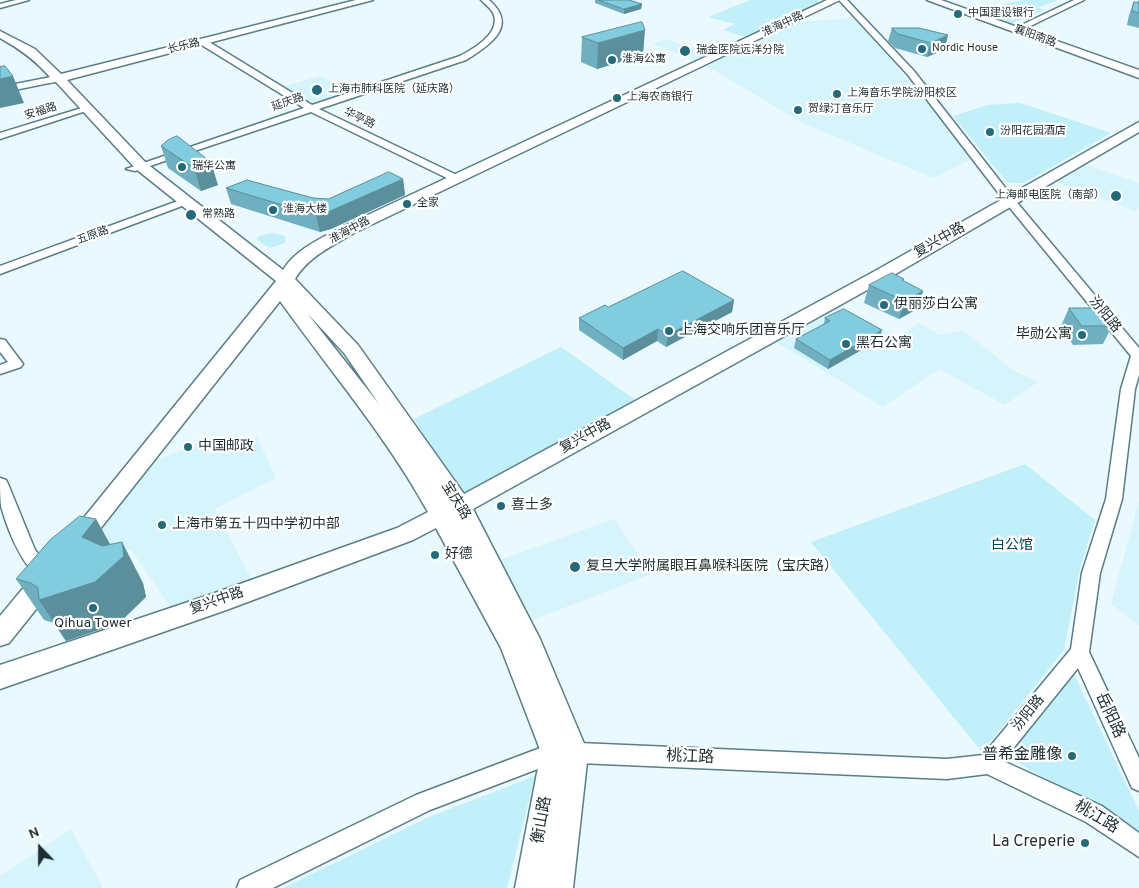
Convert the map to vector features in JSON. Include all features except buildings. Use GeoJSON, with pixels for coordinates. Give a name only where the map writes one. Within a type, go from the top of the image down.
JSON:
{"type":"FeatureCollection","features":[{"type":"Feature","properties":{"kind":"main road","name":"长乐路"},"geometry":{"type":"LineString","coordinates":[[55,79],[368,0]]}},
{"type":"Feature","properties":{"kind":"main road","name":"淮海中路"},"geometry":{"type":"LineString","coordinates":[[0,634],[58,564],[278,279],[294,266],[330,240],[835,0]]}},
{"type":"Feature","properties":{"kind":"main road","name":"襄阳南路"},"geometry":{"type":"LineString","coordinates":[[932,0],[1139,74]]}},
{"type":"Feature","properties":{"kind":"main road"},"geometry":{"type":"LineString","coordinates":[[0,34],[31,51],[136,167],[278,279]]}},
{"type":"Feature","properties":{"kind":"main road"},"geometry":{"type":"LineString","coordinates":[[0,38],[26,55],[55,79]]}},
{"type":"Feature","properties":{"kind":"main road","name":"复兴中路"},"geometry":{"type":"LineString","coordinates":[[0,677],[238,595],[406,534],[881,275],[1139,126]]}},
{"type":"Feature","properties":{"kind":"main road"},"geometry":{"type":"LineString","coordinates":[[182,203],[278,279]]}},
{"type":"Feature","properties":{"kind":"main road","name":"宝庆路"},"geometry":{"type":"LineString","coordinates":[[278,279],[351,350],[451,511],[564,753]]}},
{"type":"Feature","properties":{"kind":"main road","name":"衡山路"},"geometry":{"type":"LineString","coordinates":[[531,888],[564,753]]}},
{"type":"Feature","properties":{"kind":"main road","name":"衡山路"},"geometry":{"type":"LineString","coordinates":[[557,888],[564,753]]}},
{"type":"Feature","properties":{"kind":"street"},"geometry":{"type":"LineString","coordinates":[[0,6],[25,0]]}},
{"type":"Feature","properties":{"kind":"street","name":"延庆路"},"geometry":{"type":"LineString","coordinates":[[136,167],[310,108],[428,71],[475,50],[492,39],[498,26],[497,12],[485,0]]}},
{"type":"Feature","properties":{"kind":"street","name":"汾阳路"},"geometry":{"type":"LineString","coordinates":[[843,0],[911,73],[1010,201],[1138,356],[1128,389],[1114,499],[1091,573],[1080,652],[988,764]]}},
{"type":"Feature","properties":{"kind":"street"},"geometry":{"type":"LineString","coordinates":[[1015,30],[1080,0]]}},
{"type":"Feature","properties":{"kind":"street","name":"华亭路"},"geometry":{"type":"LineString","coordinates":[[203,42],[310,108],[457,178]]}},
{"type":"Feature","properties":{"kind":"street","name":"长乐路"},"geometry":{"type":"LineString","coordinates":[[0,90],[55,79]]}},
{"type":"Feature","properties":{"kind":"street","name":"安福路"},"geometry":{"type":"LineString","coordinates":[[0,136],[85,111]]}},
{"type":"Feature","properties":{"kind":"street","name":"五原路"},"geometry":{"type":"LineString","coordinates":[[0,270],[182,203]]}},
{"type":"Feature","properties":{"kind":"street"},"geometry":{"type":"LineString","coordinates":[[0,343],[16,364],[0,370]]}},
{"type":"Feature","properties":{"kind":"street"},"geometry":{"type":"LineString","coordinates":[[0,484],[28,554],[58,564]]}},
{"type":"Feature","properties":{"kind":"street","name":"岳阳路"},"geometry":{"type":"LineString","coordinates":[[1080,652],[1139,781]]}},
{"type":"Feature","properties":{"kind":"street","name":"桃江路"},"geometry":{"type":"LineString","coordinates":[[248,888],[424,802],[564,753],[947,769],[988,764],[1094,814],[1139,846]]}},
{"type":"Feature","properties":{"kind":"shaded area","name":"上海音乐学院汾阳校区"},"geometry":{"type":"Polygon","coordinates":[[[855,18],[972,159],[933,178],[803,123],[705,65],[797,22],[855,18]]]}},
{"type":"Feature","properties":{"kind":"shaded area","name":"瑞金医院远洋分院"},"geometry":{"type":"Polygon","coordinates":[[[667,39],[708,54],[695,60],[653,44],[667,39]]]}},
{"type":"Feature","properties":{"kind":"shaded area","name":"上海市肺科医院（延庆路）"},"geometry":{"type":"Polygon","coordinates":[[[320,76],[353,93],[311,106],[281,87],[320,76]]]}},
{"type":"Feature","properties":{"kind":"shaded area","name":"上海邮电医院（南部）"},"geometry":{"type":"Polygon","coordinates":[[[1081,163],[1139,183],[1139,208],[1135,211],[1053,180],[1081,163]]]}},
{"type":"Feature","properties":{"kind":"shaded area"},"geometry":{"type":"Polygon","coordinates":[[[838,306],[898,337],[919,323],[940,335],[963,330],[1011,369],[1038,382],[1005,405],[939,369],[883,407],[776,342],[838,306]]]}},
{"type":"Feature","properties":{"kind":"shaded area","name":"上海市第五十四中学初中部"},"geometry":{"type":"Polygon","coordinates":[[[257,437],[276,478],[215,509],[252,580],[171,608],[132,551],[87,542],[151,462],[203,443],[210,454],[257,437]]]}},
{"type":"Feature","properties":{"kind":"shaded area"},"geometry":{"type":"Polygon","coordinates":[[[1139,501],[1139,626],[1111,604],[1139,501]]]}},
{"type":"Feature","properties":{"kind":"shaded area","name":"复旦大学附属眼耳鼻喉科医院（宝庆路）"},"geometry":{"type":"Polygon","coordinates":[[[614,519],[651,574],[533,620],[500,560],[614,519]]]}},
{"type":"Feature","properties":{"kind":"shaded area"},"geometry":{"type":"Polygon","coordinates":[[[71,829],[103,888],[0,888],[0,876],[71,829]]]}},
{"type":"Feature","properties":{"kind":"green space"},"geometry":{"type":"Polygon","coordinates":[[[750,0],[818,0],[818,3],[746,37],[723,30],[735,24],[708,17],[750,0]]]}},
{"type":"Feature","properties":{"kind":"green space"},"geometry":{"type":"Polygon","coordinates":[[[1024,0],[1058,0],[1039,7],[1043,11],[1012,24],[983,14],[998,13],[1010,7],[1002,4],[1024,0]]]}},
{"type":"Feature","properties":{"kind":"green space"},"geometry":{"type":"Polygon","coordinates":[[[1020,103],[1111,133],[1024,183],[1010,183],[1005,180],[953,116],[987,105],[1020,103]]]}},
{"type":"Feature","properties":{"kind":"green space"},"geometry":{"type":"Polygon","coordinates":[[[273,233],[285,236],[285,243],[270,248],[257,240],[259,236],[273,233]]]}},
{"type":"Feature","properties":{"kind":"green space"},"geometry":{"type":"Polygon","coordinates":[[[561,347],[637,401],[462,495],[414,419],[561,347]]]}},
{"type":"Feature","properties":{"kind":"green space","name":"白公馆"},"geometry":{"type":"Polygon","coordinates":[[[1025,464],[1095,520],[1080,569],[1064,650],[982,752],[811,542],[1025,464]]]}},
{"type":"Feature","properties":{"kind":"green space"},"geometry":{"type":"Polygon","coordinates":[[[1074,674],[1139,811],[1139,835],[1007,756],[1074,674]]]}},
{"type":"Feature","properties":{"kind":"green space"},"geometry":{"type":"Polygon","coordinates":[[[535,776],[507,888],[283,888],[429,817],[535,776]]]}},
{"type":"Feature","properties":{"kind":"place","name":"中国建设银行"},"geometry":{"type":"Point","coordinates":[958,14]}},
{"type":"Feature","properties":{"kind":"place","name":"Nordic House"},"geometry":{"type":"Point","coordinates":[922,49]}},
{"type":"Feature","properties":{"kind":"place","name":"瑞金医院远洋分院"},"geometry":{"type":"Point","coordinates":[685,51]}},
{"type":"Feature","properties":{"kind":"place","name":"淮海公寓"},"geometry":{"type":"Point","coordinates":[612,60]}},
{"type":"Feature","properties":{"kind":"place","name":"上海市肺科医院（延庆路）"},"geometry":{"type":"Point","coordinates":[317,90]}},
{"type":"Feature","properties":{"kind":"place","name":"上海音乐学院汾阳校区"},"geometry":{"type":"Point","coordinates":[837,94]}},
{"type":"Feature","properties":{"kind":"place","name":"上海农商银行"},"geometry":{"type":"Point","coordinates":[617,98]}},
{"type":"Feature","properties":{"kind":"place","name":"贺绿汀音乐厅"},"geometry":{"type":"Point","coordinates":[798,110]}},
{"type":"Feature","properties":{"kind":"place","name":"汾阳花园酒店"},"geometry":{"type":"Point","coordinates":[990,132]}},
{"type":"Feature","properties":{"kind":"place","name":"瑞华公寓"},"geometry":{"type":"Point","coordinates":[182,167]}},
{"type":"Feature","properties":{"kind":"place","name":"上海邮电医院（南部）"},"geometry":{"type":"Point","coordinates":[1116,196]}},
{"type":"Feature","properties":{"kind":"place","name":"全家"},"geometry":{"type":"Point","coordinates":[407,204]}},
{"type":"Feature","properties":{"kind":"place","name":"淮海大楼"},"geometry":{"type":"Point","coordinates":[273,210]}},
{"type":"Feature","properties":{"kind":"place","name":"常熟路"},"geometry":{"type":"Point","coordinates":[191,215]}},
{"type":"Feature","properties":{"kind":"place","name":"伊丽莎白公寓"},"geometry":{"type":"Point","coordinates":[884,305]}},
{"type":"Feature","properties":{"kind":"place","name":"上海交响乐团音乐厅"},"geometry":{"type":"Point","coordinates":[669,331]}},
{"type":"Feature","properties":{"kind":"place","name":"毕勋公寓"},"geometry":{"type":"Point","coordinates":[1082,335]}},
{"type":"Feature","properties":{"kind":"place","name":"黑石公寓"},"geometry":{"type":"Point","coordinates":[846,344]}},
{"type":"Feature","properties":{"kind":"place","name":"中国邮政"},"geometry":{"type":"Point","coordinates":[188,447]}},
{"type":"Feature","properties":{"kind":"place","name":"喜士多"},"geometry":{"type":"Point","coordinates":[501,506]}},
{"type":"Feature","properties":{"kind":"place","name":"上海市第五十四中学初中部"},"geometry":{"type":"Point","coordinates":[162,525]}},
{"type":"Feature","properties":{"kind":"place","name":"好德"},"geometry":{"type":"Point","coordinates":[435,555]}},
{"type":"Feature","properties":{"kind":"place","name":"复旦大学附属眼耳鼻喉科医院（宝庆路）"},"geometry":{"type":"Point","coordinates":[575,567]}},
{"type":"Feature","properties":{"kind":"place","name":"Qihua Tower"},"geometry":{"type":"Point","coordinates":[93,608]}},
{"type":"Feature","properties":{"kind":"place","name":"普希金雕像"},"geometry":{"type":"Point","coordinates":[1072,756]}},
{"type":"Feature","properties":{"kind":"place","name":"La Creperie"},"geometry":{"type":"Point","coordinates":[1085,843]}}]}
